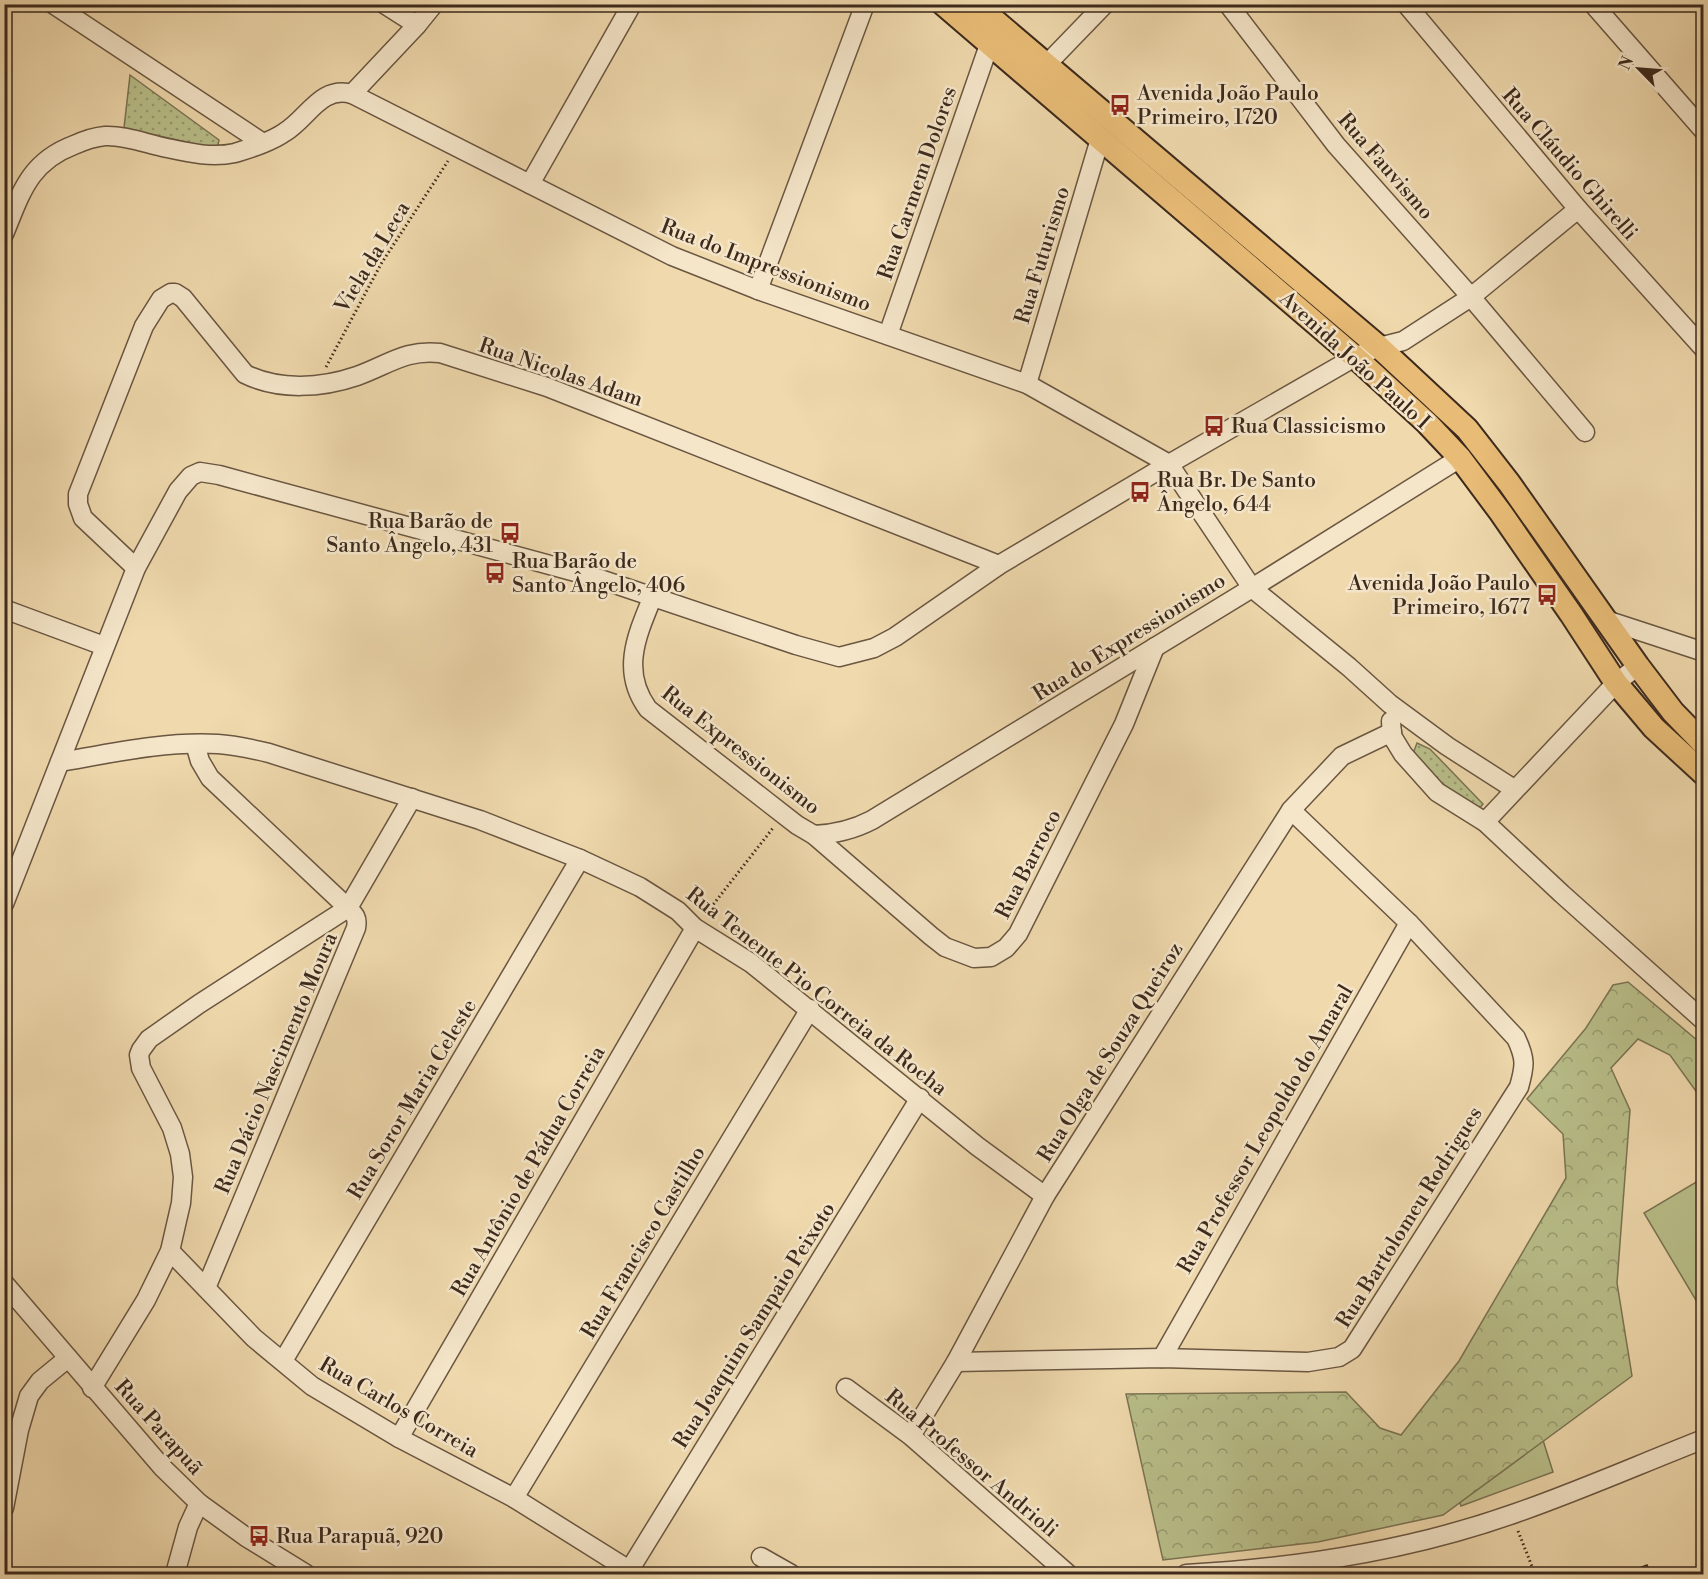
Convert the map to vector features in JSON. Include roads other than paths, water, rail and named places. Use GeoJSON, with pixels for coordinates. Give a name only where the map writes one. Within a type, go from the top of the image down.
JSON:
{"type":"FeatureCollection","features":[{"type":"Feature","properties":{"kind":"main road","name":"Avenida João Paulo I"},"geometry":{"type":"LineString","coordinates":[[943,4],[1355,357],[1427,423],[1460,458],[1560,598],[1616,683],[1654,728],[1704,774]]}},
{"type":"Feature","properties":{"kind":"main road","name":"Avenida João Paulo I"},"geometry":{"type":"LineString","coordinates":[[975,4],[1379,346],[1481,445],[1638,666],[1673,712],[1704,744]]}},
{"type":"Feature","properties":{"kind":"main road"},"geometry":{"type":"LineString","coordinates":[[1460,458],[1470,458],[1492,474],[1535,520]]}},
{"type":"Feature","properties":{"kind":"street"},"geometry":{"type":"LineString","coordinates":[[53,4],[263,143]]}},
{"type":"Feature","properties":{"kind":"street"},"geometry":{"type":"LineString","coordinates":[[384,4],[417,25]]}},
{"type":"Feature","properties":{"kind":"street"},"geometry":{"type":"LineString","coordinates":[[4,234],[23,187],[37,167],[59,150],[105,136],[126,138],[193,154],[216,156],[263,143],[285,132],[326,96],[339,92],[352,94],[434,4]]}},
{"type":"Feature","properties":{"kind":"street"},"geometry":{"type":"LineString","coordinates":[[530,184],[632,4]]}},
{"type":"Feature","properties":{"kind":"street"},"geometry":{"type":"LineString","coordinates":[[758,290],[865,4]]}},
{"type":"Feature","properties":{"kind":"street"},"geometry":{"type":"LineString","coordinates":[[1047,64],[1105,4]]}},
{"type":"Feature","properties":{"kind":"street","name":"Rua Fauvismo"},"geometry":{"type":"LineString","coordinates":[[1228,4],[1336,145],[1471,297],[1585,432]]}},
{"type":"Feature","properties":{"kind":"street","name":"Rua Cláudio Ghirelli"},"geometry":{"type":"LineString","coordinates":[[1406,4],[1578,209],[1704,350]]}},
{"type":"Feature","properties":{"kind":"street"},"geometry":{"type":"LineString","coordinates":[[1593,4],[1704,131]]}},
{"type":"Feature","properties":{"kind":"street","name":"Rua Carmem Dolores"},"geometry":{"type":"LineString","coordinates":[[888,335],[989,45]]}},
{"type":"Feature","properties":{"kind":"street","name":"Rua do Impressionismo"},"geometry":{"type":"LineString","coordinates":[[352,94],[672,256],[758,290],[1027,384],[1169,464]]}},
{"type":"Feature","properties":{"kind":"street","name":"Rua Futurismo"},"geometry":{"type":"LineString","coordinates":[[1027,384],[1100,139]]}},
{"type":"Feature","properties":{"kind":"street"},"geometry":{"type":"LineString","coordinates":[[4,904],[136,568],[178,491],[190,476],[200,472],[219,475],[486,546],[653,596],[796,645],[839,657],[874,648],[895,637],[999,565],[1169,464],[1355,357],[1379,346],[1403,341],[1471,297],[1578,209]]}},
{"type":"Feature","properties":{"kind":"street","name":"Rua Nicolas Adam"},"geometry":{"type":"LineString","coordinates":[[136,568],[83,518],[78,504],[78,494],[144,326],[161,299],[171,293],[183,298],[245,374],[257,380],[282,386],[317,384],[355,376],[400,356],[427,352],[440,354],[547,387],[999,565]]}},
{"type":"Feature","properties":{"kind":"street","name":"Rua do Expressionismo"},"geometry":{"type":"LineString","coordinates":[[814,835],[835,834],[854,829],[872,820],[1460,458]]}},
{"type":"Feature","properties":{"kind":"street"},"geometry":{"type":"LineString","coordinates":[[1169,464],[1252,588],[1349,667],[1390,704],[1447,746],[1514,789]]}},
{"type":"Feature","properties":{"kind":"street","name":"Rua Expressionismo"},"geometry":{"type":"LineString","coordinates":[[653,596],[634,646],[634,680],[640,699],[648,709],[814,835]]}},
{"type":"Feature","properties":{"kind":"street"},"geometry":{"type":"LineString","coordinates":[[4,609],[104,646]]}},
{"type":"Feature","properties":{"kind":"street"},"geometry":{"type":"LineString","coordinates":[[1606,620],[1704,652]]}},
{"type":"Feature","properties":{"kind":"street","name":"Rua Barroco"},"geometry":{"type":"LineString","coordinates":[[814,835],[945,947],[974,958],[991,957],[999,953],[1006,948],[1029,916],[1124,724],[1155,647]]}},
{"type":"Feature","properties":{"kind":"street"},"geometry":{"type":"LineString","coordinates":[[1485,822],[1616,683],[1638,666]]}},
{"type":"Feature","properties":{"kind":"street"},"geometry":{"type":"LineString","coordinates":[[1390,704],[1392,736],[1403,754],[1437,792],[1485,822],[1704,1021]]}},
{"type":"Feature","properties":{"kind":"street","name":"Rua Olga de Souza Queiroz"},"geometry":{"type":"LineString","coordinates":[[911,1436],[956,1362],[1045,1196],[1291,810],[1342,756],[1392,732]]}},
{"type":"Feature","properties":{"kind":"street"},"geometry":{"type":"LineString","coordinates":[[92,1388],[146,1300],[170,1251],[181,1203],[183,1176],[180,1154],[172,1128],[141,1068],[139,1055],[141,1050],[149,1040],[199,1004],[348,908],[210,778],[200,761],[195,744]]}},
{"type":"Feature","properties":{"kind":"street","name":"Rua Tenente Pio Correia da Rocha"},"geometry":{"type":"LineString","coordinates":[[60,762],[140,748],[195,744],[231,746],[269,753],[480,820],[620,876],[648,891],[751,963],[977,1146],[1045,1196]]}},
{"type":"Feature","properties":{"kind":"street","name":"Rua Dácio Nascimento Moura"},"geometry":{"type":"LineString","coordinates":[[206,1288],[356,928],[356,917],[348,908],[412,798]]}},
{"type":"Feature","properties":{"kind":"street","name":"Rua Bartolomeu Rodrigues"},"geometry":{"type":"LineString","coordinates":[[956,1362],[1162,1358],[1308,1362],[1339,1357],[1352,1349],[1519,1087],[1524,1063],[1523,1053],[1516,1038],[1408,923],[1291,810]]}},
{"type":"Feature","properties":{"kind":"street","name":"Rua Soror Maria Celeste"},"geometry":{"type":"LineString","coordinates":[[283,1361],[580,859]]}},
{"type":"Feature","properties":{"kind":"street","name":"Rua Professor Leopoldo do Amaral"},"geometry":{"type":"LineString","coordinates":[[1162,1358],[1408,923]]}},
{"type":"Feature","properties":{"kind":"street","name":"Rua Antônio de Pádua Correia"},"geometry":{"type":"LineString","coordinates":[[399,1438],[697,925]]}},
{"type":"Feature","properties":{"kind":"street","name":"Rua Francisco Castilho"},"geometry":{"type":"LineString","coordinates":[[514,1498],[810,1009]]}},
{"type":"Feature","properties":{"kind":"street","name":"Rua Joaquim Sampaio Peixoto"},"geometry":{"type":"LineString","coordinates":[[628,1572],[920,1098]]}},
{"type":"Feature","properties":{"kind":"street","name":"Rua Carlos Correia"},"geometry":{"type":"LineString","coordinates":[[170,1251],[254,1338],[312,1386],[399,1438],[514,1498],[628,1572]]}},
{"type":"Feature","properties":{"kind":"street","name":"Rua Parapuã"},"geometry":{"type":"LineString","coordinates":[[4,1283],[162,1467],[199,1503],[246,1537],[306,1575]]}},
{"type":"Feature","properties":{"kind":"street"},"geometry":{"type":"LineString","coordinates":[[4,1508],[19,1430],[29,1396],[40,1381],[68,1358]]}},
{"type":"Feature","properties":{"kind":"street","name":"Rua Professor Andrioli"},"geometry":{"type":"LineString","coordinates":[[846,1388],[911,1436],[1068,1575]]}},
{"type":"Feature","properties":{"kind":"street"},"geometry":{"type":"LineString","coordinates":[[1186,1575],[1237,1572],[1402,1545],[1512,1515],[1704,1438]]}},
{"type":"Feature","properties":{"kind":"street"},"geometry":{"type":"LineString","coordinates":[[175,1575],[188,1527],[199,1503]]}},
{"type":"Feature","properties":{"kind":"street"},"geometry":{"type":"LineString","coordinates":[[761,1557],[790,1575]]}},
{"type":"Feature","properties":{"kind":"place","name":"Avenida João Paulo Primeiro, 1720"},"geometry":{"type":"Point","coordinates":[1120,105]}},
{"type":"Feature","properties":{"kind":"place","name":"Rua Classicismo"},"geometry":{"type":"Point","coordinates":[1214,426]}},
{"type":"Feature","properties":{"kind":"place","name":"Rua Br. De Santo Ângelo, 644"},"geometry":{"type":"Point","coordinates":[1140,492]}},
{"type":"Feature","properties":{"kind":"place","name":"Rua Barão de Santo Ângelo, 431"},"geometry":{"type":"Point","coordinates":[510,533]}},
{"type":"Feature","properties":{"kind":"place","name":"Rua Barão de Santo Ângelo, 406"},"geometry":{"type":"Point","coordinates":[495,573]}},
{"type":"Feature","properties":{"kind":"place","name":"Avenida João Paulo Primeiro, 1677"},"geometry":{"type":"Point","coordinates":[1547,595]}},
{"type":"Feature","properties":{"kind":"place","name":"Rua Parapuã, 920"},"geometry":{"type":"Point","coordinates":[259,1536]}}]}
